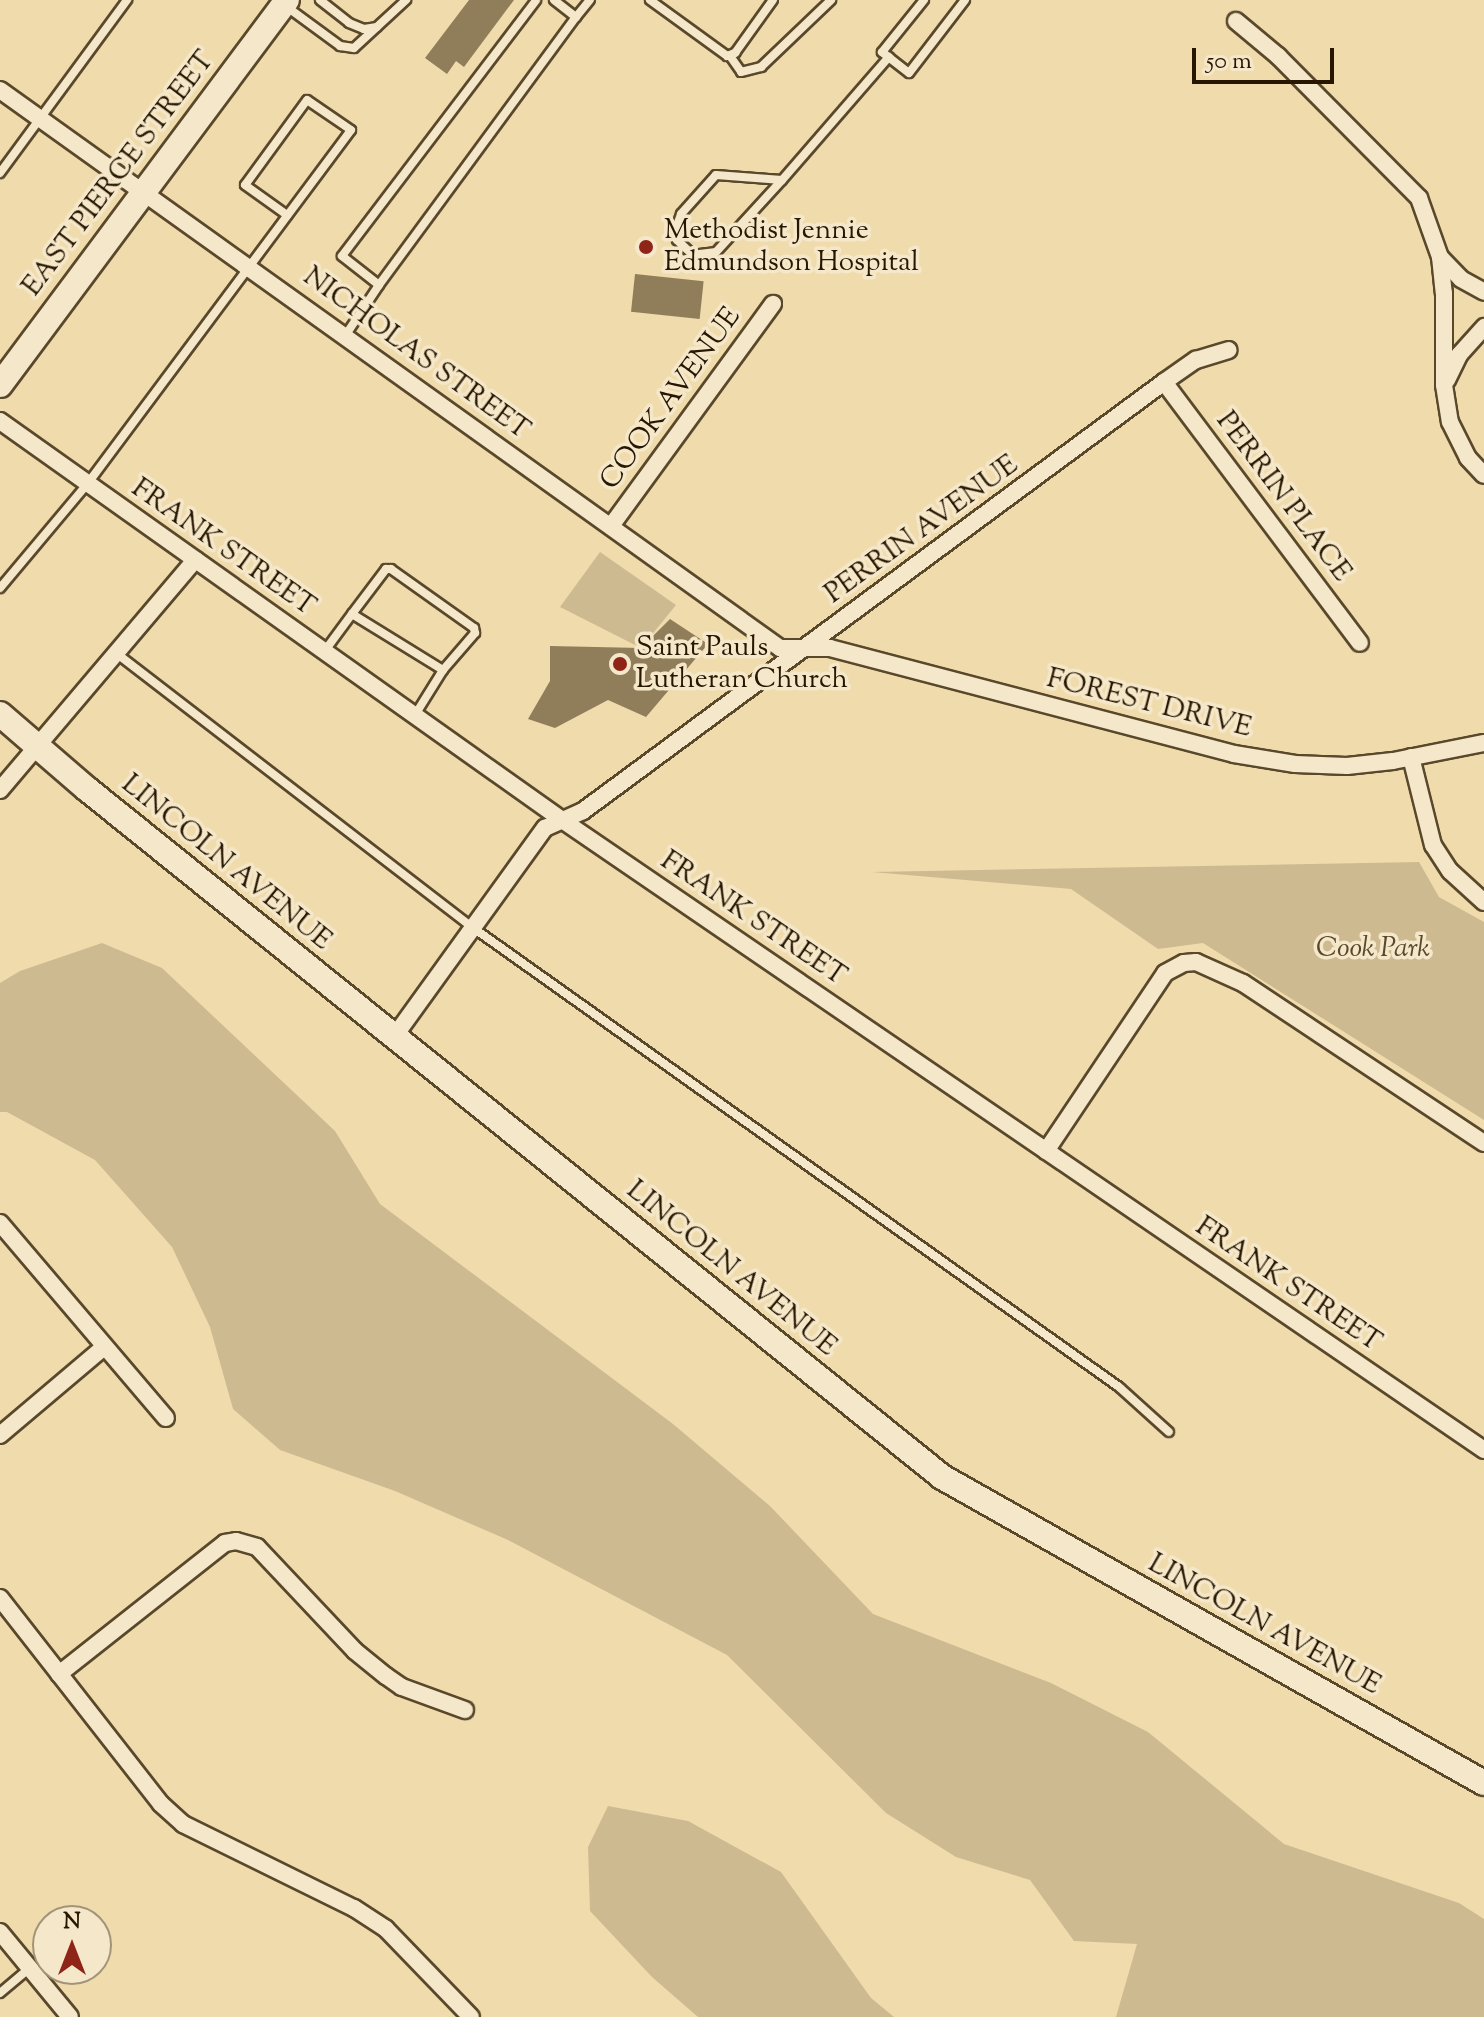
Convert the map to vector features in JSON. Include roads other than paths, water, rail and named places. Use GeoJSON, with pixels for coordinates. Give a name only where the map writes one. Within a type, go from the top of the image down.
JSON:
{"type":"FeatureCollection","features":[{"type":"Feature","properties":{"kind":"street","name":"EAST PIERCE STREET"},"geometry":{"type":"LineString","coordinates":[[0,385],[285,2]]}},
{"type":"Feature","properties":{"kind":"street"},"geometry":{"type":"LineString","coordinates":[[1236,21],[1278,56],[1409,184],[1426,215],[1440,257],[1444,293],[1444,385],[1450,422],[1456,439],[1484,475]]}},
{"type":"Feature","properties":{"kind":"street","name":"NICHOLAS STREET"},"geometry":{"type":"LineString","coordinates":[[0,90],[780,648],[805,648]]}},
{"type":"Feature","properties":{"kind":"street"},"geometry":{"type":"LineString","coordinates":[[1440,257],[1461,279],[1484,292]]}},
{"type":"Feature","properties":{"kind":"street","name":"COOK AVENUE"},"geometry":{"type":"LineString","coordinates":[[611,526],[773,304]]}},
{"type":"Feature","properties":{"kind":"street"},"geometry":{"type":"LineString","coordinates":[[1444,385],[1459,355],[1484,327]]}},
{"type":"Feature","properties":{"kind":"street","name":"PERRIN AVENUE"},"geometry":{"type":"LineString","coordinates":[[394,1037],[538,836],[583,811],[1164,382],[1196,360],[1228,350]]}},
{"type":"Feature","properties":{"kind":"street","name":"PERRIN PLACE"},"geometry":{"type":"LineString","coordinates":[[1164,382],[1360,643]]}},
{"type":"Feature","properties":{"kind":"street","name":"FRANK STREET"},"geometry":{"type":"LineString","coordinates":[[0,421],[562,820],[1046,1151],[1481,1442]]}},
{"type":"Feature","properties":{"kind":"street"},"geometry":{"type":"LineString","coordinates":[[0,790],[195,560]]}},
{"type":"Feature","properties":{"kind":"street","name":"FOREST DRIVE"},"geometry":{"type":"LineString","coordinates":[[805,648],[830,648],[1234,754],[1295,764],[1347,766],[1484,743]]}},
{"type":"Feature","properties":{"kind":"street","name":"LINCOLN AVENUE"},"geometry":{"type":"LineString","coordinates":[[0,714],[394,1037],[942,1477],[1484,1783]]}},
{"type":"Feature","properties":{"kind":"street"},"geometry":{"type":"LineString","coordinates":[[1411,757],[1433,845],[1450,871],[1484,902]]}},
{"type":"Feature","properties":{"kind":"street"},"geometry":{"type":"LineString","coordinates":[[1046,1151],[1165,973],[1184,963],[1196,962],[1243,983],[1484,1143]]}},
{"type":"Feature","properties":{"kind":"street"},"geometry":{"type":"LineString","coordinates":[[0,1223],[166,1418]]}},
{"type":"Feature","properties":{"kind":"street"},"geometry":{"type":"LineString","coordinates":[[0,1435],[104,1347]]}},
{"type":"Feature","properties":{"kind":"street"},"geometry":{"type":"LineString","coordinates":[[59,1674],[225,1543],[236,1541],[257,1547],[355,1651],[386,1676],[402,1687],[465,1710]]}},
{"type":"Feature","properties":{"kind":"street"},"geometry":{"type":"LineString","coordinates":[[0,1598],[161,1804],[183,1824],[354,1908],[386,1929],[471,2017]]}},
{"type":"Feature","properties":{"kind":"street"},"geometry":{"type":"LineString","coordinates":[[0,1932],[70,2017]]}},
{"type":"Feature","properties":{"kind":"lane"},"geometry":{"type":"LineString","coordinates":[[1,168],[41,119],[127,0]]}},
{"type":"Feature","properties":{"kind":"lane"},"geometry":{"type":"LineString","coordinates":[[320,0],[349,23],[364,29],[378,27]]}},
{"type":"Feature","properties":{"kind":"lane"},"geometry":{"type":"LineString","coordinates":[[285,2],[340,46],[354,48],[406,0]]}},
{"type":"Feature","properties":{"kind":"lane"},"geometry":{"type":"LineString","coordinates":[[379,285],[342,256],[536,0]]}},
{"type":"Feature","properties":{"kind":"lane"},"geometry":{"type":"LineString","coordinates":[[554,0],[576,17]]}},
{"type":"Feature","properties":{"kind":"lane"},"geometry":{"type":"LineString","coordinates":[[345,336],[379,285],[590,0]]}},
{"type":"Feature","properties":{"kind":"lane"},"geometry":{"type":"LineString","coordinates":[[650,0],[730,56],[741,72],[761,67],[831,0]]}},
{"type":"Feature","properties":{"kind":"lane"},"geometry":{"type":"LineString","coordinates":[[730,56],[773,0]]}},
{"type":"Feature","properties":{"kind":"lane"},"geometry":{"type":"LineString","coordinates":[[924,0],[882,52],[909,73],[965,0]]}},
{"type":"Feature","properties":{"kind":"lane"},"geometry":{"type":"LineString","coordinates":[[782,180],[716,175],[681,214],[676,228],[677,240],[693,255],[716,252],[782,180],[889,57]]}},
{"type":"Feature","properties":{"kind":"lane"},"geometry":{"type":"LineString","coordinates":[[0,588],[88,483],[351,130],[307,100],[245,185],[287,215]]}},
{"type":"Feature","properties":{"kind":"lane"},"geometry":{"type":"LineString","coordinates":[[324,652],[382,573],[391,569],[474,628],[475,633],[443,670],[414,715]]}},
{"type":"Feature","properties":{"kind":"lane"},"geometry":{"type":"LineString","coordinates":[[352,614],[443,670]]}},
{"type":"Feature","properties":{"kind":"lane"},"geometry":{"type":"LineString","coordinates":[[116,653],[472,927],[1119,1387],[1169,1432]]}},
{"type":"Feature","properties":{"kind":"lane"},"geometry":{"type":"LineString","coordinates":[[0,1993],[30,1968]]}},
{"type":"Feature","properties":{"kind":"place","name":"Methodist Jennie Edmundson Hospital"},"geometry":{"type":"Point","coordinates":[646,247]}},
{"type":"Feature","properties":{"kind":"place","name":"Saint Pauls Lutheran Church"},"geometry":{"type":"Point","coordinates":[620,664]}},
{"type":"Feature","properties":{"kind":"park label","name":"Cook Park"},"geometry":{"type":"Point","coordinates":[1373,949]}}]}
